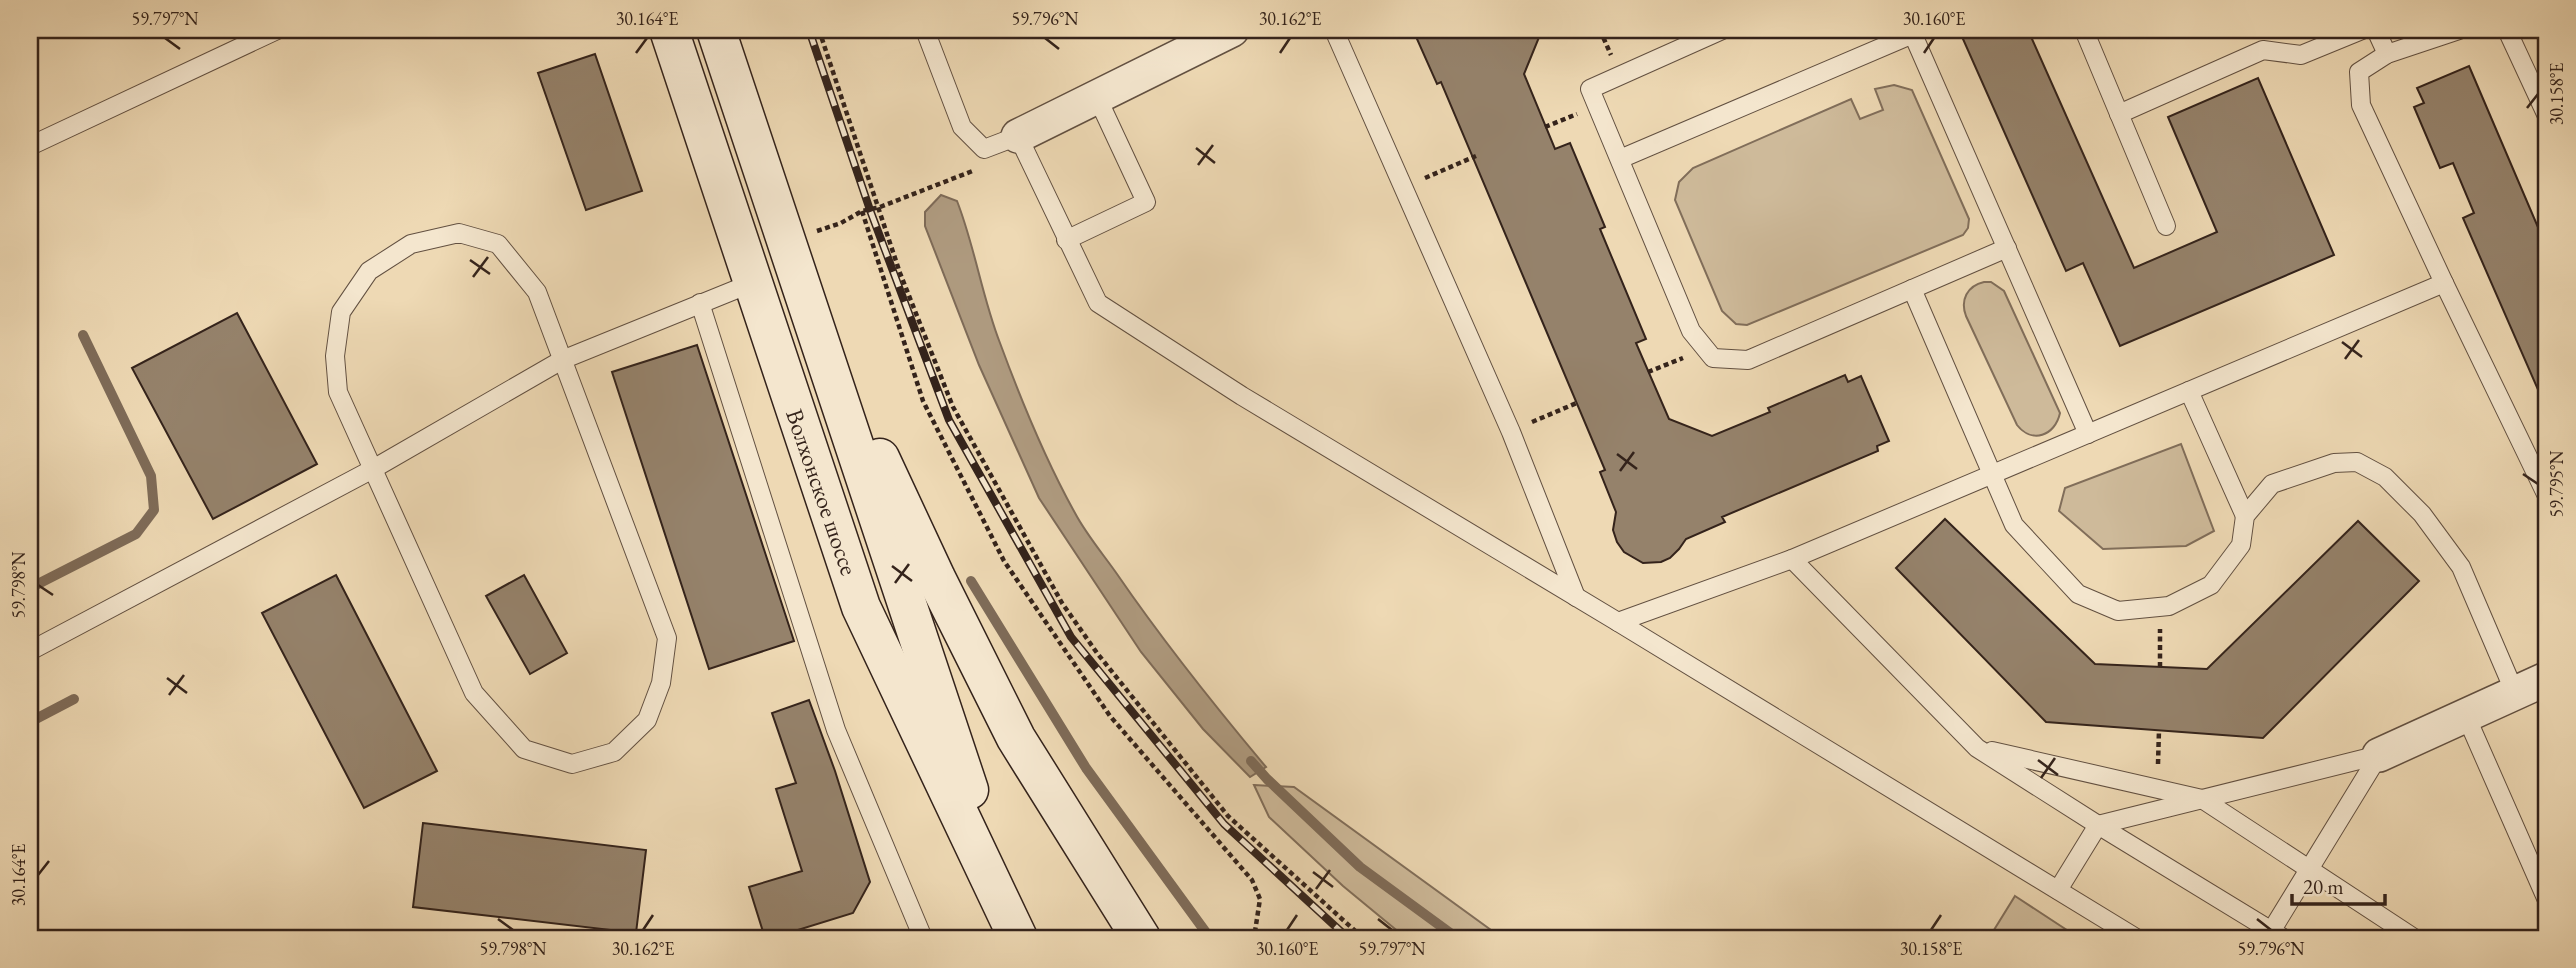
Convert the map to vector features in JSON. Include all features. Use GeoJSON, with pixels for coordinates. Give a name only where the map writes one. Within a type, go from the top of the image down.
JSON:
{"type":"FeatureCollection","features":[{"type":"Feature","properties":{"kind":"main road","name":"Волхонское шоссе"},"geometry":{"type":"LineString","coordinates":[[669,30],[861,607],[1018,938]]}},
{"type":"Feature","properties":{"kind":"main road","name":"Волхонское шоссе"},"geometry":{"type":"LineString","coordinates":[[716,30],[1018,938]]}},
{"type":"Feature","properties":{"kind":"main road"},"geometry":{"type":"LineString","coordinates":[[752,282],[775,282],[796,272],[833,358],[936,578],[1016,738],[1141,938]]}},
{"type":"Feature","properties":{"kind":"street"},"geometry":{"type":"LineString","coordinates":[[1018,136],[1232,30]]}},
{"type":"Feature","properties":{"kind":"street"},"geometry":{"type":"LineString","coordinates":[[2379,755],[2546,679]]}},
{"type":"Feature","properties":{"kind":"lane"},"geometry":{"type":"LineString","coordinates":[[30,146],[277,30]]}},
{"type":"Feature","properties":{"kind":"lane"},"geometry":{"type":"LineString","coordinates":[[925,30],[962,127],[972,139],[984,149],[1018,136],[1098,303],[1242,396],[2136,938]]}},
{"type":"Feature","properties":{"kind":"lane"},"geometry":{"type":"LineString","coordinates":[[1334,30],[1511,432],[1576,597]]}},
{"type":"Feature","properties":{"kind":"lane"},"geometry":{"type":"LineString","coordinates":[[1722,30],[1590,89],[1691,331],[1713,358],[1748,360],[2007,248]]}},
{"type":"Feature","properties":{"kind":"lane"},"geometry":{"type":"LineString","coordinates":[[2084,30],[2165,226]]}},
{"type":"Feature","properties":{"kind":"lane"},"geometry":{"type":"LineString","coordinates":[[2119,114],[2263,50],[2301,55],[2362,30]]}},
{"type":"Feature","properties":{"kind":"lane"},"geometry":{"type":"LineString","coordinates":[[2376,30],[2387,54]]}},
{"type":"Feature","properties":{"kind":"lane"},"geometry":{"type":"LineString","coordinates":[[2459,30],[2387,54],[2359,72],[2361,105],[2546,494]]}},
{"type":"Feature","properties":{"kind":"lane"},"geometry":{"type":"LineString","coordinates":[[2507,30],[2546,114]]}},
{"type":"Feature","properties":{"kind":"lane"},"geometry":{"type":"LineString","coordinates":[[1620,159],[1912,32],[2088,434]]}},
{"type":"Feature","properties":{"kind":"lane"},"geometry":{"type":"LineString","coordinates":[[1066,240],[1146,202],[1097,97]]}},
{"type":"Feature","properties":{"kind":"lane"},"geometry":{"type":"LineString","coordinates":[[459,233],[498,244],[537,292],[667,638],[661,683],[647,720],[614,752],[572,764],[524,749],[474,693],[373,469],[338,393],[335,356],[341,312],[369,271],[411,244],[459,233]]}},
{"type":"Feature","properties":{"kind":"lane"},"geometry":{"type":"LineString","coordinates":[[30,651],[373,469],[562,360],[752,282]]}},
{"type":"Feature","properties":{"kind":"lane"},"geometry":{"type":"LineString","coordinates":[[1618,622],[1792,559],[2444,283]]}},
{"type":"Feature","properties":{"kind":"lane"},"geometry":{"type":"LineString","coordinates":[[1912,289],[2014,524],[2078,594],[2118,611],[2169,606],[2211,585],[2241,545],[2245,516],[2189,391]]}},
{"type":"Feature","properties":{"kind":"lane"},"geometry":{"type":"LineString","coordinates":[[700,303],[836,730],[923,938]]}},
{"type":"Feature","properties":{"kind":"lane"},"geometry":{"type":"LineString","coordinates":[[2245,516],[2272,484],[2334,463],[2357,462],[2385,477],[2421,514],[2461,567],[2515,693]]}},
{"type":"Feature","properties":{"kind":"lane"},"geometry":{"type":"LineString","coordinates":[[1792,559],[1978,748],[2274,936],[2309,870],[2379,755]]}},
{"type":"Feature","properties":{"kind":"lane"},"geometry":{"type":"LineString","coordinates":[[2466,716],[2546,898]]}},
{"type":"Feature","properties":{"kind":"lane"},"geometry":{"type":"LineString","coordinates":[[1978,748],[2202,799],[2414,938]]}},
{"type":"Feature","properties":{"kind":"lane"},"geometry":{"type":"LineString","coordinates":[[2058,890],[2098,825],[2379,755]]}},
{"type":"Feature","properties":{"kind":"path"},"geometry":{"type":"LineString","coordinates":[[819,30],[901,273],[953,407],[1078,628],[1228,816],[1363,938]]}},
{"type":"Feature","properties":{"kind":"path"},"geometry":{"type":"LineString","coordinates":[[1545,127],[1597,105]]}},
{"type":"Feature","properties":{"kind":"path"},"geometry":{"type":"LineString","coordinates":[[814,232],[841,223],[862,211],[880,207],[996,162],[1018,136]]}},
{"type":"Feature","properties":{"kind":"path"},"geometry":{"type":"LineString","coordinates":[[1404,187],[1476,156]]}},
{"type":"Feature","properties":{"kind":"path"},"geometry":{"type":"LineString","coordinates":[[862,211],[923,401],[1004,561],[1110,716],[1252,880],[1261,899],[1254,938]]}},
{"type":"Feature","properties":{"kind":"path"},"geometry":{"type":"LineString","coordinates":[[1648,372],[1682,358],[1713,358]]}},
{"type":"Feature","properties":{"kind":"path"},"geometry":{"type":"LineString","coordinates":[[1511,432],[1580,402]]}},
{"type":"Feature","properties":{"kind":"path"},"geometry":{"type":"LineString","coordinates":[[2160,667],[2161,607]]}},
{"type":"Feature","properties":{"kind":"path"},"geometry":{"type":"LineString","coordinates":[[2158,789],[2159,730]]}},
{"type":"Feature","properties":{"kind":"shaded area"},"geometry":{"type":"Polygon","coordinates":[[[1894,85],[1912,90],[1969,219],[1968,228],[1963,235],[1747,325],[1736,324],[1722,311],[1675,200],[1679,182],[1693,168],[1851,99],[1860,119],[1883,110],[1875,89],[1894,85]]]}},
{"type":"Feature","properties":{"kind":"shaded area"},"geometry":{"type":"Polygon","coordinates":[[[941,195],[957,201],[1000,343],[1034,429],[1064,493],[1084,529],[1152,624],[1266,767],[1250,777],[1203,729],[1141,652],[1039,498],[979,365],[925,226],[925,212],[941,195]]]}},
{"type":"Feature","properties":{"kind":"shaded area"},"geometry":{"type":"Polygon","coordinates":[[[1984,282],[1991,282],[2004,291],[2060,413],[2053,427],[2042,435],[2029,434],[2017,425],[1966,316],[1966,294],[1984,282]]]}},
{"type":"Feature","properties":{"kind":"shaded area"},"geometry":{"type":"Polygon","coordinates":[[[2181,444],[2214,531],[2186,546],[2103,549],[2059,511],[2065,488],[2181,444]]]}},
{"type":"Feature","properties":{"kind":"shaded area"},"geometry":{"type":"Polygon","coordinates":[[[1254,785],[1294,787],[1502,938],[1406,938],[1343,886],[1269,817],[1254,785]]]}},
{"type":"Feature","properties":{"kind":"shaded area"},"geometry":{"type":"Polygon","coordinates":[[[2015,896],[2079,938],[1989,938],[2015,896]]]}},
{"type":"Feature","properties":{"kind":"building"},"geometry":{"type":"Polygon","coordinates":[[[1413,30],[1542,30],[1524,74],[1555,149],[1570,143],[1605,227],[1600,229],[1646,339],[1636,343],[1669,419],[1712,436],[1770,412],[1768,408],[1845,375],[1848,382],[1861,376],[1889,441],[1877,446],[1878,451],[1722,517],[1725,522],[1686,539],[1670,558],[1661,562],[1643,563],[1624,552],[1613,530],[1616,512],[1600,472],[1605,470],[1441,82],[1437,84],[1413,30]]]}},
{"type":"Feature","properties":{"kind":"building"},"geometry":{"type":"Polygon","coordinates":[[[1959,30],[2028,30],[2134,268],[2217,232],[2168,117],[2258,78],[2334,255],[2120,346],[2083,263],[2066,271],[1959,30]]]}},
{"type":"Feature","properties":{"kind":"building"},"geometry":{"type":"Polygon","coordinates":[[[595,54],[642,191],[586,210],[538,73],[595,54]]]}},
{"type":"Feature","properties":{"kind":"building"},"geometry":{"type":"Polygon","coordinates":[[[2469,66],[2546,246],[2546,408],[2463,218],[2474,213],[2453,163],[2440,168],[2414,107],[2424,103],[2417,88],[2469,66]]]}},
{"type":"Feature","properties":{"kind":"building"},"geometry":{"type":"Polygon","coordinates":[[[237,313],[317,464],[213,519],[132,368],[237,313]]]}},
{"type":"Feature","properties":{"kind":"building"},"geometry":{"type":"Polygon","coordinates":[[[697,345],[794,641],[709,669],[612,372],[697,345]]]}},
{"type":"Feature","properties":{"kind":"building"},"geometry":{"type":"Polygon","coordinates":[[[1945,519],[2095,664],[2207,669],[2358,521],[2419,581],[2263,738],[2046,722],[1896,568],[1945,519]]]}},
{"type":"Feature","properties":{"kind":"building"},"geometry":{"type":"Polygon","coordinates":[[[336,575],[437,771],[364,808],[262,613],[336,575]]]}},
{"type":"Feature","properties":{"kind":"building"},"geometry":{"type":"Polygon","coordinates":[[[524,575],[567,653],[530,674],[486,596],[524,575]]]}},
{"type":"Feature","properties":{"kind":"building"},"geometry":{"type":"Polygon","coordinates":[[[809,700],[870,882],[853,913],[765,938],[749,887],[802,871],[776,789],[796,783],[772,713],[809,700]]]}},
{"type":"Feature","properties":{"kind":"building"},"geometry":{"type":"Polygon","coordinates":[[[423,823],[646,850],[636,933],[413,907],[423,823]]]}},
{"type":"Feature","properties":{"kind":"waterway"},"geometry":{"type":"LineString","coordinates":[[30,588],[136,534],[154,510],[151,476],[83,335]]}},
{"type":"Feature","properties":{"kind":"waterway"},"geometry":{"type":"LineString","coordinates":[[971,581],[1086,768],[1210,938]]}},
{"type":"Feature","properties":{"kind":"waterway"},"geometry":{"type":"LineString","coordinates":[[30,722],[74,699]]}},
{"type":"Feature","properties":{"kind":"waterway"},"geometry":{"type":"LineString","coordinates":[[1251,761],[1360,867],[1457,938]]}},
{"type":"Feature","properties":{"kind":"waterway"},"geometry":{"type":"LineString","coordinates":[[30,937],[40,938]]}},
{"type":"Feature","properties":{"kind":"railway"},"geometry":{"type":"LineString","coordinates":[[809,30],[870,210],[949,420],[1071,637],[1224,824],[1348,938]]}}]}
